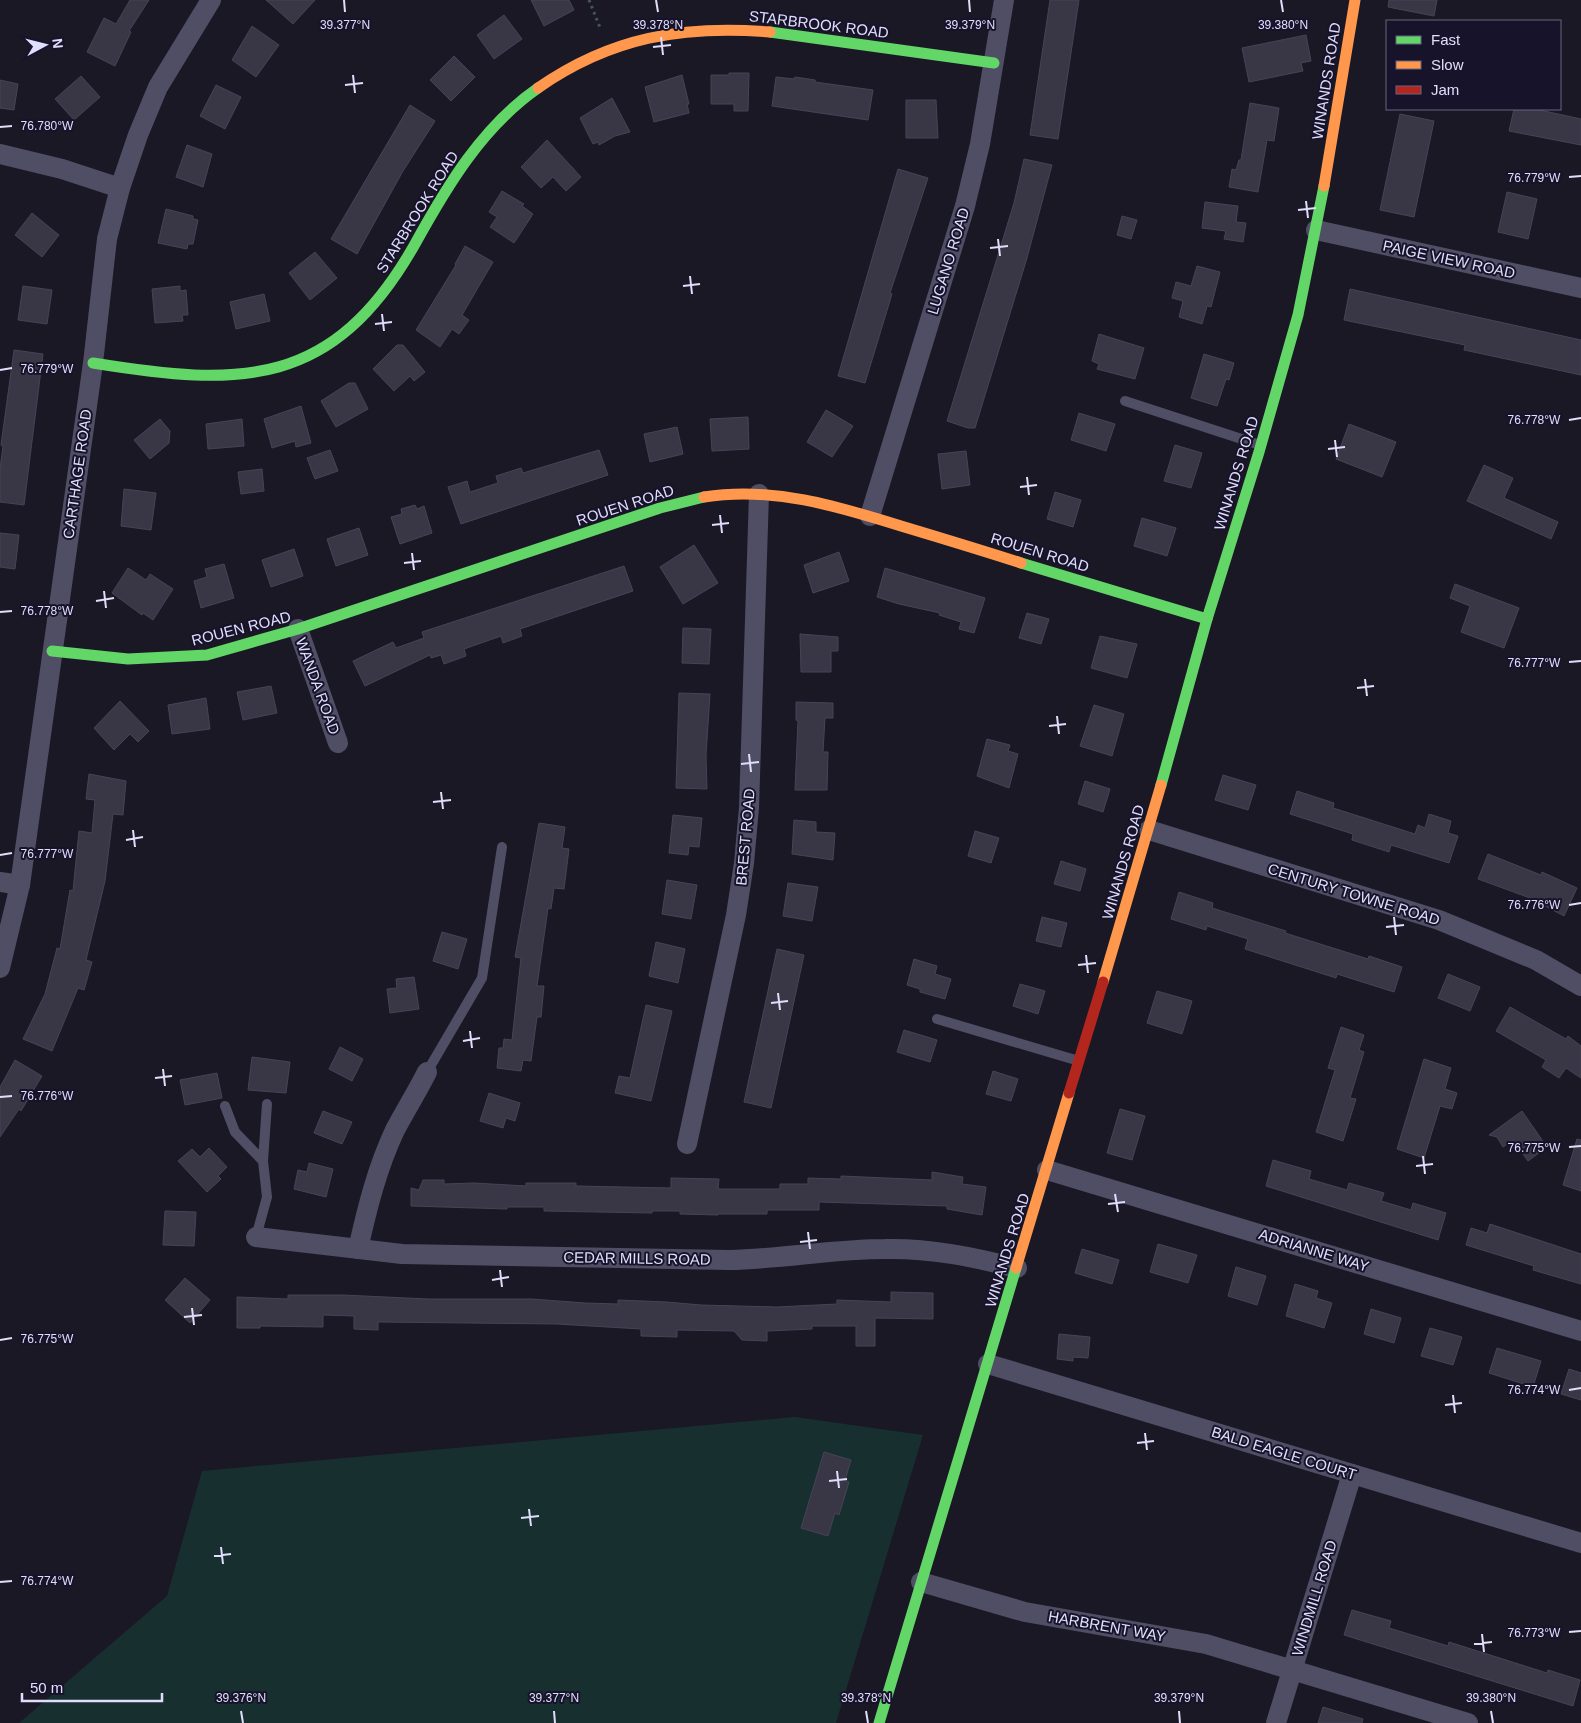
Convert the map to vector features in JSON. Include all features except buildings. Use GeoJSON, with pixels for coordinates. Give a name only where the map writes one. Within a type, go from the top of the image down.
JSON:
{"type":"FeatureCollection","features":[{"type":"Feature","properties":{"kind":"street","name":"CARTHAGE ROAD"},"geometry":{"type":"LineString","coordinates":[[0,968],[20,885],[93,363],[107,239],[120,188],[138,135],[158,87],[211,0]]}},
{"type":"Feature","properties":{"kind":"street","name":"LUGANO ROAD"},"geometry":{"type":"LineString","coordinates":[[870,516],[965,206],[980,144],[1004,0]]}},
{"type":"Feature","properties":{"kind":"street","name":"WINANDS ROAD"},"geometry":{"type":"LineString","coordinates":[[879,1723],[1149,830],[1207,619],[1261,446],[1298,315],[1316,230],[1355,0]]}},
{"type":"Feature","properties":{"kind":"street","name":"STARBROOK ROAD"},"geometry":{"type":"LineString","coordinates":[[93,363],[194,377],[223,377],[252,374],[281,366],[314,352],[359,321],[376,303],[396,276],[448,185],[478,144],[509,110],[542,84],[573,65],[608,49],[643,38],[686,30],[723,28],[771,30],[994,64]]}},
{"type":"Feature","properties":{"kind":"street"},"geometry":{"type":"LineString","coordinates":[[0,154],[62,169],[120,188]]}},
{"type":"Feature","properties":{"kind":"street","name":"PAIGE VIEW ROAD"},"geometry":{"type":"LineString","coordinates":[[1316,230],[1581,288]]}},
{"type":"Feature","properties":{"kind":"street","name":"ROUEN ROAD"},"geometry":{"type":"LineString","coordinates":[[52,651],[128,659],[207,655],[298,629],[660,508],[729,493],[759,494],[826,503],[1207,619]]}},
{"type":"Feature","properties":{"kind":"street","name":"BREST ROAD"},"geometry":{"type":"LineString","coordinates":[[687,1144],[736,915],[744,863],[749,808],[759,494]]}},
{"type":"Feature","properties":{"kind":"street","name":"WANDA ROAD"},"geometry":{"type":"LineString","coordinates":[[298,629],[338,743]]}},
{"type":"Feature","properties":{"kind":"street","name":"CENTURY TOWNE ROAD"},"geometry":{"type":"LineString","coordinates":[[1149,830],[1439,920],[1536,960],[1581,986]]}},
{"type":"Feature","properties":{"kind":"street"},"geometry":{"type":"LineString","coordinates":[[0,882],[20,885]]}},
{"type":"Feature","properties":{"kind":"street"},"geometry":{"type":"LineString","coordinates":[[358,1249],[379,1170],[395,1131],[427,1072]]}},
{"type":"Feature","properties":{"kind":"street","name":"ADRIANNE WAY"},"geometry":{"type":"LineString","coordinates":[[1047,1170],[1581,1331]]}},
{"type":"Feature","properties":{"kind":"street","name":"CEDAR MILLS ROAD"},"geometry":{"type":"LineString","coordinates":[[256,1237],[402,1254],[730,1260],[770,1259],[887,1248],[960,1254],[1017,1268]]}},
{"type":"Feature","properties":{"kind":"street","name":"BALD EAGLE COURT"},"geometry":{"type":"LineString","coordinates":[[988,1364],[1581,1543]]}},
{"type":"Feature","properties":{"kind":"street","name":"WINDMILL ROAD"},"geometry":{"type":"LineString","coordinates":[[1276,1723],[1352,1474]]}},
{"type":"Feature","properties":{"kind":"street","name":"HARBRENT WAY"},"geometry":{"type":"LineString","coordinates":[[922,1582],[1026,1612],[1206,1644],[1468,1723]]}},
{"type":"Feature","properties":{"kind":"lane"},"geometry":{"type":"LineString","coordinates":[[1124,401],[1261,446]]}},
{"type":"Feature","properties":{"kind":"lane"},"geometry":{"type":"LineString","coordinates":[[427,1072],[482,978],[502,847]]}},
{"type":"Feature","properties":{"kind":"lane"},"geometry":{"type":"LineString","coordinates":[[937,1019],[1080,1061]]}},
{"type":"Feature","properties":{"kind":"lane"},"geometry":{"type":"LineString","coordinates":[[256,1237],[267,1197],[263,1161],[267,1104]]}},
{"type":"Feature","properties":{"kind":"lane"},"geometry":{"type":"LineString","coordinates":[[225,1106],[235,1132],[263,1161]]}},
{"type":"Feature","properties":{"kind":"path"},"geometry":{"type":"LineString","coordinates":[[589,0],[608,49]]}},
{"type":"Feature","properties":{"kind":"green space"},"geometry":{"type":"Polygon","coordinates":[[[795,1417],[923,1435],[836,1723],[19,1723],[167,1596],[202,1471],[795,1417]]]}},
{"type":"Feature","properties":{"kind":"traffic: fast"},"geometry":{"type":"LineString","coordinates":[[770,32],[994,63]]}},
{"type":"Feature","properties":{"kind":"traffic: fast"},"geometry":{"type":"LineString","coordinates":[[93,363],[146,371],[194,375],[238,374],[279,367],[316,352],[351,327],[384,292],[453,179],[483,139],[518,104],[538,88]]}},
{"type":"Feature","properties":{"kind":"traffic: fast"},"geometry":{"type":"LineString","coordinates":[[1161,785],[1207,619],[1259,452],[1298,315],[1324,186]]}},
{"type":"Feature","properties":{"kind":"traffic: fast"},"geometry":{"type":"LineString","coordinates":[[52,651],[128,659],[207,655],[298,629],[660,508],[704,497]]}},
{"type":"Feature","properties":{"kind":"traffic: fast"},"geometry":{"type":"LineString","coordinates":[[1021,563],[1207,619]]}},
{"type":"Feature","properties":{"kind":"traffic: fast"},"geometry":{"type":"LineString","coordinates":[[879,1723],[1016,1268]]}},
{"type":"Feature","properties":{"kind":"traffic: slow"},"geometry":{"type":"LineString","coordinates":[[1324,186],[1355,0]]}},
{"type":"Feature","properties":{"kind":"traffic: slow"},"geometry":{"type":"LineString","coordinates":[[538,88],[565,71],[593,57],[649,38],[707,31],[770,32]]}},
{"type":"Feature","properties":{"kind":"traffic: slow"},"geometry":{"type":"LineString","coordinates":[[704,497],[754,494],[804,500],[853,511],[1021,563]]}},
{"type":"Feature","properties":{"kind":"traffic: slow"},"geometry":{"type":"LineString","coordinates":[[1103,982],[1161,785]]}},
{"type":"Feature","properties":{"kind":"traffic: slow"},"geometry":{"type":"LineString","coordinates":[[1016,1268],[1069,1093]]}},
{"type":"Feature","properties":{"kind":"traffic: jam"},"geometry":{"type":"LineString","coordinates":[[1069,1093],[1103,982]]}}]}
